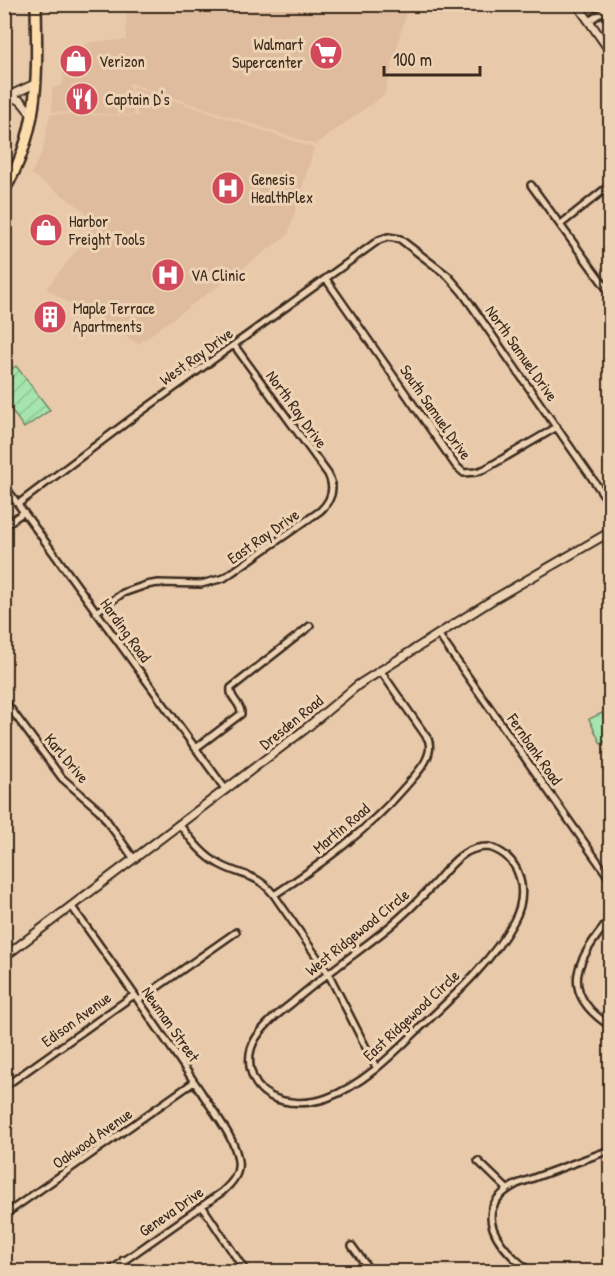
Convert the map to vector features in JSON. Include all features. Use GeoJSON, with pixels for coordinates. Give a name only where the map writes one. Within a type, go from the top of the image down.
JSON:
{"type":"FeatureCollection","features":[{"type":"Feature","properties":{"kind":"main road"},"geometry":{"type":"LineString","coordinates":[[4,191],[21,160],[33,116],[37,83],[36,4]]}},
{"type":"Feature","properties":{"kind":"street"},"geometry":{"type":"LineString","coordinates":[[577,4],[610,51]]}},
{"type":"Feature","properties":{"kind":"street"},"geometry":{"type":"LineString","coordinates":[[589,21],[610,7]]}},
{"type":"Feature","properties":{"kind":"street"},"geometry":{"type":"LineString","coordinates":[[7,97],[37,83]]}},
{"type":"Feature","properties":{"kind":"street"},"geometry":{"type":"LineString","coordinates":[[7,97],[21,100],[33,116]]}},
{"type":"Feature","properties":{"kind":"street"},"geometry":{"type":"LineString","coordinates":[[531,184],[610,293]]}},
{"type":"Feature","properties":{"kind":"street"},"geometry":{"type":"LineString","coordinates":[[561,224],[610,185]]}},
{"type":"Feature","properties":{"kind":"street","name":"West Ray Drive"},"geometry":{"type":"LineString","coordinates":[[18,504],[130,419],[379,240],[392,236]]}},
{"type":"Feature","properties":{"kind":"street","name":"North Samuel Drive"},"geometry":{"type":"LineString","coordinates":[[392,236],[400,239],[455,284],[610,504]]}},
{"type":"Feature","properties":{"kind":"street","name":"South Samuel Drive"},"geometry":{"type":"LineString","coordinates":[[326,279],[456,466],[464,473],[485,469],[557,427]]}},
{"type":"Feature","properties":{"kind":"street","name":"North Ray Drive"},"geometry":{"type":"LineString","coordinates":[[234,345],[328,474],[332,492]]}},
{"type":"Feature","properties":{"kind":"street","name":"Harding Road"},"geometry":{"type":"LineString","coordinates":[[4,485],[226,790]]}},
{"type":"Feature","properties":{"kind":"street","name":"East Ray Drive"},"geometry":{"type":"LineString","coordinates":[[96,612],[123,593],[146,585],[201,584],[224,578],[320,511],[329,501],[332,492]]}},
{"type":"Feature","properties":{"kind":"street"},"geometry":{"type":"LineString","coordinates":[[4,526],[24,512]]}},
{"type":"Feature","properties":{"kind":"street","name":"Dresden Road"},"geometry":{"type":"LineString","coordinates":[[4,957],[311,725],[350,690],[534,575],[610,532]]}},
{"type":"Feature","properties":{"kind":"street"},"geometry":{"type":"LineString","coordinates":[[196,748],[241,714],[241,708],[231,695],[231,688],[310,626]]}},
{"type":"Feature","properties":{"kind":"street","name":"Fernbank Road"},"geometry":{"type":"LineString","coordinates":[[438,634],[610,879]]}},
{"type":"Feature","properties":{"kind":"street","name":"Martin Road"},"geometry":{"type":"LineString","coordinates":[[274,895],[332,856],[378,816],[416,774],[430,753],[431,746],[428,738],[380,670]]}},
{"type":"Feature","properties":{"kind":"street","name":"Karl Drive"},"geometry":{"type":"LineString","coordinates":[[4,700],[62,778],[100,811],[134,859]]}},
{"type":"Feature","properties":{"kind":"street"},"geometry":{"type":"LineString","coordinates":[[180,824],[209,858],[255,878],[265,884],[274,895],[328,973],[376,1067]]}},
{"type":"Feature","properties":{"kind":"street","name":"West Ridgewood Circle"},"geometry":{"type":"LineString","coordinates":[[253,1079],[249,1061],[255,1039],[270,1022],[328,973],[357,953],[406,913],[454,862],[475,849],[489,847],[503,853],[513,862]]}},
{"type":"Feature","properties":{"kind":"street","name":"East Ridgewood Circle"},"geometry":{"type":"LineString","coordinates":[[253,1079],[264,1093],[273,1098],[297,1103],[313,1102],[353,1085],[376,1067],[445,1005],[477,971],[506,933],[517,913],[522,891],[519,874],[513,862]]}},
{"type":"Feature","properties":{"kind":"street","name":"Newman Street"},"geometry":{"type":"LineString","coordinates":[[72,907],[194,1082],[230,1138],[239,1163]]}},
{"type":"Feature","properties":{"kind":"street"},"geometry":{"type":"LineString","coordinates":[[610,920],[580,964],[577,981],[580,996],[586,1006],[610,1026]]}},
{"type":"Feature","properties":{"kind":"street","name":"Edison Avenue"},"geometry":{"type":"LineString","coordinates":[[139,1000],[236,932]]}},
{"type":"Feature","properties":{"kind":"street","name":"Edison Avenue"},"geometry":{"type":"LineString","coordinates":[[4,1087],[134,994]]}},
{"type":"Feature","properties":{"kind":"street","name":"Oakwood Avenue"},"geometry":{"type":"LineString","coordinates":[[4,1215],[194,1082]]}},
{"type":"Feature","properties":{"kind":"street"},"geometry":{"type":"LineString","coordinates":[[531,1272],[503,1247],[494,1232],[491,1224],[492,1210],[500,1196],[507,1190],[610,1150]]}},
{"type":"Feature","properties":{"kind":"street"},"geometry":{"type":"LineString","coordinates":[[478,1161],[507,1190]]}},
{"type":"Feature","properties":{"kind":"street","name":"Geneva Drive"},"geometry":{"type":"LineString","coordinates":[[108,1272],[233,1182],[239,1163]]}},
{"type":"Feature","properties":{"kind":"street"},"geometry":{"type":"LineString","coordinates":[[202,1206],[246,1272]]}},
{"type":"Feature","properties":{"kind":"street"},"geometry":{"type":"LineString","coordinates":[[352,1246],[371,1272]]}},
{"type":"Feature","properties":{"kind":"street"},"geometry":{"type":"LineString","coordinates":[[123,1260],[131,1272]]}},
{"type":"Feature","properties":{"kind":"shaded area"},"geometry":{"type":"Polygon","coordinates":[[[127,4],[408,5],[384,95],[315,145],[129,83],[134,115],[52,112],[52,88],[63,85],[63,55],[92,42],[126,40],[127,4]]]}},
{"type":"Feature","properties":{"kind":"shaded area"},"geometry":{"type":"Polygon","coordinates":[[[132,86],[314,148],[288,235],[138,344],[46,289],[92,231],[85,211],[31,174],[43,150],[50,114],[138,116],[132,86]]]}},
{"type":"Feature","properties":{"kind":"green space"},"geometry":{"type":"Polygon","coordinates":[[[16,366],[50,410],[24,428],[5,401],[5,374],[16,366]]]}},
{"type":"Feature","properties":{"kind":"green space"},"geometry":{"type":"Polygon","coordinates":[[[602,713],[610,730],[610,739],[601,744],[589,719],[602,713]]]}},
{"type":"Feature","properties":{"kind":"place","name":"Walmart Supercenter"},"geometry":{"type":"Point","coordinates":[326,53]}},
{"type":"Feature","properties":{"kind":"place","name":"Verizon"},"geometry":{"type":"Point","coordinates":[76,61]}},
{"type":"Feature","properties":{"kind":"place","name":"Captain D's"},"geometry":{"type":"Point","coordinates":[82,99]}},
{"type":"Feature","properties":{"kind":"place","name":"Genesis HealthPlex"},"geometry":{"type":"Point","coordinates":[228,188]}},
{"type":"Feature","properties":{"kind":"place","name":"Harbor Freight Tools"},"geometry":{"type":"Point","coordinates":[46,230]}},
{"type":"Feature","properties":{"kind":"place","name":"VA Clinic"},"geometry":{"type":"Point","coordinates":[168,275]}},
{"type":"Feature","properties":{"kind":"place","name":"Maple Terrace Apartments"},"geometry":{"type":"Point","coordinates":[50,317]}}]}
